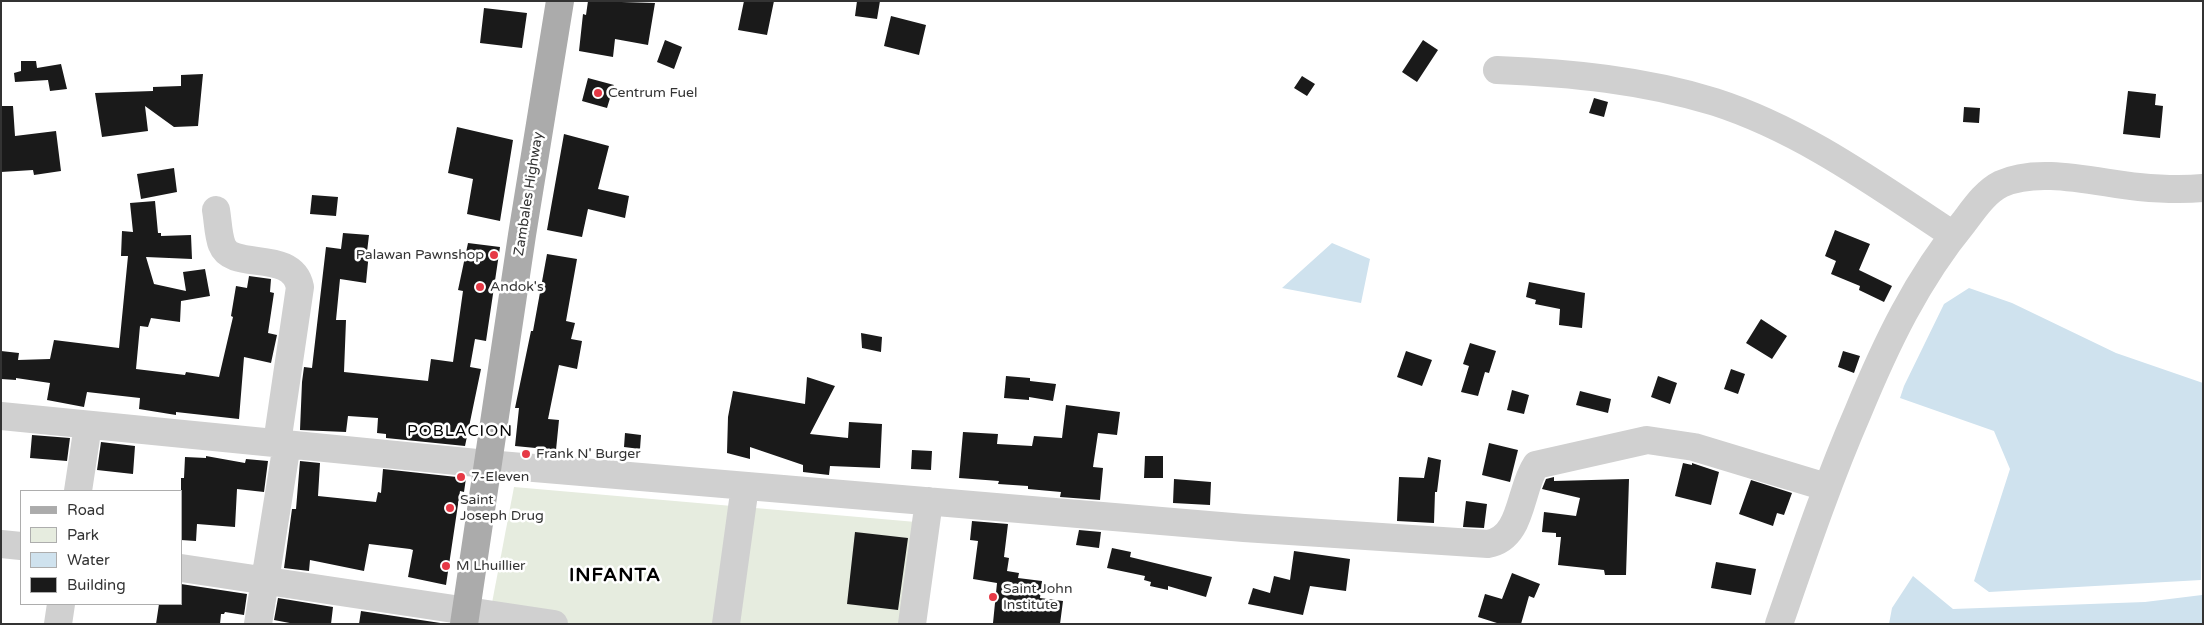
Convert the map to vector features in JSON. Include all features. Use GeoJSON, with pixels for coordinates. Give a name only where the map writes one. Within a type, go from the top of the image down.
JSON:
{"type":"FeatureCollection","features":[{"type":"Feature","properties":{"kind":"main road","name":"Zambales Highway"},"geometry":{"type":"LineString","coordinates":[[465,618],[487,464],[560,1]]}},
{"type":"Feature","properties":{"kind":"street"},"geometry":{"type":"LineString","coordinates":[[1497,70],[1556,72],[1604,78],[1714,102],[1795,136],[1835,159],[1953,235]]}},
{"type":"Feature","properties":{"kind":"street"},"geometry":{"type":"LineString","coordinates":[[1779,624],[1826,487],[1888,341],[1913,294],[1953,235],[1988,193],[2001,184],[2015,180],[2049,177],[2138,187],[2203,188]]}},
{"type":"Feature","properties":{"kind":"street"},"geometry":{"type":"LineString","coordinates":[[216,210],[222,245],[225,250],[238,257],[281,266],[292,271],[298,278],[300,287],[266,580],[258,624]]}},
{"type":"Feature","properties":{"kind":"street"},"geometry":{"type":"LineString","coordinates":[[1,416],[487,464],[1244,528],[1488,544],[1498,542],[1511,530],[1536,464],[1648,440],[1694,447],[1826,487]]}},
{"type":"Feature","properties":{"kind":"street"},"geometry":{"type":"LineString","coordinates":[[78,490],[88,425]]}},
{"type":"Feature","properties":{"kind":"street"},"geometry":{"type":"LineString","coordinates":[[726,624],[745,486]]}},
{"type":"Feature","properties":{"kind":"street"},"geometry":{"type":"LineString","coordinates":[[912,624],[930,501]]}},
{"type":"Feature","properties":{"kind":"street"},"geometry":{"type":"LineString","coordinates":[[1,544],[20,546]]}},
{"type":"Feature","properties":{"kind":"street"},"geometry":{"type":"LineString","coordinates":[[182,568],[266,580],[465,618],[554,624]]}},
{"type":"Feature","properties":{"kind":"street"},"geometry":{"type":"LineString","coordinates":[[58,624],[61,605]]}},
{"type":"Feature","properties":{"kind":"green space"},"geometry":{"type":"Polygon","coordinates":[[[514,487],[916,522],[905,624],[488,624],[514,487]]]}},
{"type":"Feature","properties":{"kind":"water"},"geometry":{"type":"Polygon","coordinates":[[[1332,243],[1370,259],[1361,303],[1282,288],[1332,243]]]}},
{"type":"Feature","properties":{"kind":"water"},"geometry":{"type":"Polygon","coordinates":[[[1969,288],[2012,303],[2116,353],[2203,383],[2201,580],[1989,592],[1974,581],[2010,469],[1994,431],[1900,398],[1944,304],[1969,288]]]}},
{"type":"Feature","properties":{"kind":"water"},"geometry":{"type":"Polygon","coordinates":[[[1913,576],[1953,609],[2145,602],[2202,595],[2203,624],[1889,624],[1892,608],[1913,576]]]}},
{"type":"Feature","properties":{"kind":"building"},"geometry":{"type":"Polygon","coordinates":[[[588,1],[655,3],[648,45],[615,39],[613,57],[579,51],[583,14],[586,15],[588,1]]]}},
{"type":"Feature","properties":{"kind":"building"},"geometry":{"type":"Polygon","coordinates":[[[744,1],[774,1],[767,35],[738,30],[744,1]]]}},
{"type":"Feature","properties":{"kind":"building"},"geometry":{"type":"Polygon","coordinates":[[[857,1],[880,1],[877,19],[855,16],[857,1]]]}},
{"type":"Feature","properties":{"kind":"building"},"geometry":{"type":"Polygon","coordinates":[[[484,8],[527,13],[522,48],[480,43],[484,8]]]}},
{"type":"Feature","properties":{"kind":"building"},"geometry":{"type":"Polygon","coordinates":[[[891,16],[926,25],[919,55],[884,46],[891,16]]]}},
{"type":"Feature","properties":{"kind":"building"},"geometry":{"type":"Polygon","coordinates":[[[665,40],[682,47],[674,69],[657,62],[665,40]]]}},
{"type":"Feature","properties":{"kind":"building"},"geometry":{"type":"Polygon","coordinates":[[[1423,40],[1438,50],[1417,82],[1402,72],[1423,40]]]}},
{"type":"Feature","properties":{"kind":"building"},"geometry":{"type":"Polygon","coordinates":[[[21,61],[36,61],[37,68],[61,64],[67,89],[50,91],[48,80],[15,82],[14,73],[21,71],[21,61]]]}},
{"type":"Feature","properties":{"kind":"building"},"geometry":{"type":"Polygon","coordinates":[[[203,74],[198,126],[174,127],[145,106],[148,131],[102,137],[95,93],[153,91],[153,87],[181,86],[181,75],[203,74]]]}},
{"type":"Feature","properties":{"kind":"building"},"geometry":{"type":"Polygon","coordinates":[[[1302,76],[1315,84],[1307,96],[1294,88],[1302,76]]]}},
{"type":"Feature","properties":{"kind":"building","name":"Centrum Fuel"},"geometry":{"type":"Polygon","coordinates":[[[588,78],[614,85],[607,108],[582,101],[588,78]]]}},
{"type":"Feature","properties":{"kind":"building"},"geometry":{"type":"Polygon","coordinates":[[[2128,91],[2156,94],[2155,105],[2163,106],[2160,138],[2123,134],[2128,91]]]}},
{"type":"Feature","properties":{"kind":"building"},"geometry":{"type":"Polygon","coordinates":[[[1594,98],[1608,102],[1604,117],[1589,113],[1594,98]]]}},
{"type":"Feature","properties":{"kind":"building"},"geometry":{"type":"Polygon","coordinates":[[[1,106],[13,106],[15,136],[56,131],[61,171],[34,175],[33,170],[1,172],[1,106]]]}},
{"type":"Feature","properties":{"kind":"building"},"geometry":{"type":"Polygon","coordinates":[[[1964,107],[1980,108],[1979,123],[1963,122],[1964,107]]]}},
{"type":"Feature","properties":{"kind":"building"},"geometry":{"type":"Polygon","coordinates":[[[457,127],[513,140],[500,221],[467,214],[473,179],[448,173],[457,127]]]}},
{"type":"Feature","properties":{"kind":"building"},"geometry":{"type":"Polygon","coordinates":[[[564,134],[609,146],[598,189],[629,196],[625,218],[588,209],[582,237],[547,230],[564,134]]]}},
{"type":"Feature","properties":{"kind":"building"},"geometry":{"type":"Polygon","coordinates":[[[174,168],[177,192],[141,199],[137,174],[174,168]]]}},
{"type":"Feature","properties":{"kind":"building"},"geometry":{"type":"Polygon","coordinates":[[[312,195],[338,197],[336,216],[310,214],[312,195]]]}},
{"type":"Feature","properties":{"kind":"building"},"geometry":{"type":"Polygon","coordinates":[[[155,201],[158,233],[161,233],[161,236],[191,235],[192,259],[146,257],[154,284],[186,291],[183,272],[205,269],[210,296],[181,301],[180,322],[151,318],[148,327],[140,326],[136,369],[185,375],[186,372],[219,377],[233,317],[231,316],[236,286],[247,288],[249,276],[271,279],[270,292],[274,293],[268,333],[277,335],[271,363],[244,357],[239,419],[176,412],[176,415],[139,409],[140,398],[87,392],[84,407],[47,400],[50,383],[16,378],[16,380],[1,379],[1,351],[19,353],[18,360],[50,359],[54,340],[119,348],[128,256],[121,256],[122,231],[133,232],[130,203],[155,201]]]}},
{"type":"Feature","properties":{"kind":"building"},"geometry":{"type":"Polygon","coordinates":[[[1835,230],[1870,244],[1859,270],[1892,286],[1884,302],[1859,290],[1860,286],[1831,274],[1836,261],[1825,256],[1835,230]]]}},
{"type":"Feature","properties":{"kind":"building"},"geometry":{"type":"Polygon","coordinates":[[[343,233],[369,235],[366,283],[340,279],[336,320],[346,320],[344,372],[428,381],[431,359],[453,362],[463,291],[458,290],[468,243],[500,247],[486,341],[475,339],[470,367],[481,369],[465,446],[386,438],[386,434],[377,433],[378,418],[348,416],[346,432],[300,430],[304,367],[312,368],[326,247],[341,249],[343,233]]]}},
{"type":"Feature","properties":{"kind":"building"},"geometry":{"type":"Polygon","coordinates":[[[547,254],[577,259],[566,321],[575,323],[571,339],[582,341],[577,369],[559,365],[548,419],[559,420],[556,450],[515,446],[519,408],[515,408],[531,331],[533,331],[547,254]]]}},
{"type":"Feature","properties":{"kind":"building"},"geometry":{"type":"Polygon","coordinates":[[[1529,282],[1585,293],[1582,328],[1559,325],[1560,309],[1535,304],[1536,300],[1526,297],[1529,282]]]}},
{"type":"Feature","properties":{"kind":"building"},"geometry":{"type":"Polygon","coordinates":[[[1761,319],[1787,336],[1772,359],[1746,343],[1761,319]]]}},
{"type":"Feature","properties":{"kind":"building"},"geometry":{"type":"Polygon","coordinates":[[[861,333],[882,337],[881,352],[862,348],[861,333]]]}},
{"type":"Feature","properties":{"kind":"building"},"geometry":{"type":"Polygon","coordinates":[[[1470,343],[1496,351],[1489,373],[1485,372],[1478,396],[1461,392],[1469,366],[1463,364],[1470,343]]]}},
{"type":"Feature","properties":{"kind":"building"},"geometry":{"type":"Polygon","coordinates":[[[1406,351],[1432,360],[1422,386],[1397,377],[1406,351]]]}},
{"type":"Feature","properties":{"kind":"building"},"geometry":{"type":"Polygon","coordinates":[[[1843,351],[1860,356],[1854,373],[1838,367],[1843,351]]]}},
{"type":"Feature","properties":{"kind":"building"},"geometry":{"type":"Polygon","coordinates":[[[1731,369],[1745,374],[1738,394],[1724,389],[1731,369]]]}},
{"type":"Feature","properties":{"kind":"building"},"geometry":{"type":"Polygon","coordinates":[[[1006,376],[1030,378],[1030,381],[1056,384],[1053,401],[1029,397],[1029,400],[1004,398],[1006,376]]]}},
{"type":"Feature","properties":{"kind":"building"},"geometry":{"type":"Polygon","coordinates":[[[1658,376],[1677,383],[1670,404],[1651,397],[1658,376]]]}},
{"type":"Feature","properties":{"kind":"building"},"geometry":{"type":"Polygon","coordinates":[[[807,377],[835,386],[810,434],[848,438],[849,422],[882,424],[880,468],[830,466],[829,475],[803,472],[803,465],[750,447],[750,459],[727,453],[728,417],[733,391],[805,404],[807,377]]]}},
{"type":"Feature","properties":{"kind":"building"},"geometry":{"type":"Polygon","coordinates":[[[1512,390],[1529,395],[1524,414],[1507,410],[1512,390]]]}},
{"type":"Feature","properties":{"kind":"building"},"geometry":{"type":"Polygon","coordinates":[[[1580,391],[1611,399],[1608,413],[1576,405],[1580,391]]]}},
{"type":"Feature","properties":{"kind":"building"},"geometry":{"type":"Polygon","coordinates":[[[1066,405],[1120,412],[1117,435],[1098,433],[1093,467],[1103,468],[1100,500],[1060,497],[1061,492],[1028,489],[1028,486],[998,484],[999,481],[959,478],[963,432],[998,434],[997,444],[1032,446],[1034,436],[1062,438],[1066,405]]]}},
{"type":"Feature","properties":{"kind":"building"},"geometry":{"type":"Polygon","coordinates":[[[625,433],[641,435],[640,449],[624,447],[625,433]]]}},
{"type":"Feature","properties":{"kind":"building"},"geometry":{"type":"Polygon","coordinates":[[[32,435],[70,438],[67,461],[30,458],[32,435]]]}},
{"type":"Feature","properties":{"kind":"building"},"geometry":{"type":"Polygon","coordinates":[[[101,442],[135,446],[133,474],[97,470],[101,442]]]}},
{"type":"Feature","properties":{"kind":"building"},"geometry":{"type":"Polygon","coordinates":[[[1489,443],[1518,450],[1510,482],[1482,475],[1489,443]]]}},
{"type":"Feature","properties":{"kind":"building"},"geometry":{"type":"Polygon","coordinates":[[[912,450],[932,451],[931,470],[911,469],[912,450]]]}},
{"type":"Feature","properties":{"kind":"building"},"geometry":{"type":"Polygon","coordinates":[[[206,456],[245,463],[246,459],[268,461],[264,492],[237,489],[235,527],[197,524],[196,541],[182,540],[181,478],[184,478],[185,457],[206,458],[206,456]]]}},
{"type":"Feature","properties":{"kind":"building"},"geometry":{"type":"Polygon","coordinates":[[[1145,456],[1163,456],[1163,478],[1144,478],[1145,456]]]}},
{"type":"Feature","properties":{"kind":"building"},"geometry":{"type":"Polygon","coordinates":[[[1428,457],[1441,460],[1437,492],[1435,492],[1434,523],[1397,521],[1399,477],[1424,478],[1428,457]]]}},
{"type":"Feature","properties":{"kind":"building"},"geometry":{"type":"Polygon","coordinates":[[[300,461],[320,463],[318,496],[376,502],[378,492],[381,493],[383,469],[466,478],[464,492],[460,491],[446,585],[408,577],[413,550],[369,544],[364,571],[310,560],[309,571],[284,568],[292,509],[296,509],[300,461]]]}},
{"type":"Feature","properties":{"kind":"building"},"geometry":{"type":"Polygon","coordinates":[[[1683,463],[1692,465],[1692,463],[1719,472],[1711,505],[1675,496],[1683,463]]]}},
{"type":"Feature","properties":{"kind":"building"},"geometry":{"type":"Polygon","coordinates":[[[1554,477],[1554,481],[1629,479],[1626,575],[1605,575],[1604,570],[1558,565],[1561,537],[1556,537],[1556,533],[1542,532],[1544,512],[1576,516],[1580,498],[1542,489],[1546,479],[1554,477]]]}},
{"type":"Feature","properties":{"kind":"building"},"geometry":{"type":"Polygon","coordinates":[[[1174,479],[1211,482],[1210,505],[1173,503],[1174,479]]]}},
{"type":"Feature","properties":{"kind":"building"},"geometry":{"type":"Polygon","coordinates":[[[1751,480],[1792,493],[1784,515],[1777,513],[1773,526],[1739,514],[1751,480]]]}},
{"type":"Feature","properties":{"kind":"building"},"geometry":{"type":"Polygon","coordinates":[[[1466,501],[1487,504],[1484,528],[1463,527],[1466,501]]]}},
{"type":"Feature","properties":{"kind":"building"},"geometry":{"type":"Polygon","coordinates":[[[972,521],[1008,524],[1004,557],[1009,558],[1007,571],[1019,573],[1018,578],[1042,581],[1040,598],[1063,601],[1060,624],[993,623],[997,583],[973,579],[978,541],[970,540],[972,521]]]}},
{"type":"Feature","properties":{"kind":"building"},"geometry":{"type":"Polygon","coordinates":[[[1079,530],[1101,532],[1099,548],[1076,545],[1079,530]]]}},
{"type":"Feature","properties":{"kind":"building"},"geometry":{"type":"Polygon","coordinates":[[[855,532],[908,538],[898,610],[847,604],[855,532]]]}},
{"type":"Feature","properties":{"kind":"building"},"geometry":{"type":"Polygon","coordinates":[[[1112,548],[1131,552],[1130,557],[1212,577],[1206,597],[1168,586],[1168,590],[1150,586],[1151,582],[1144,580],[1145,576],[1107,568],[1112,548]]]}},
{"type":"Feature","properties":{"kind":"building"},"geometry":{"type":"Polygon","coordinates":[[[1294,551],[1350,559],[1346,591],[1310,586],[1303,615],[1248,604],[1253,588],[1270,593],[1274,576],[1290,580],[1294,551]]]}},
{"type":"Feature","properties":{"kind":"building"},"geometry":{"type":"Polygon","coordinates":[[[1716,562],[1756,569],[1751,595],[1711,588],[1716,562]]]}},
{"type":"Feature","properties":{"kind":"building"},"geometry":{"type":"Polygon","coordinates":[[[1512,573],[1540,584],[1534,598],[1529,596],[1521,624],[1500,624],[1478,617],[1485,594],[1502,599],[1512,573]]]}},
{"type":"Feature","properties":{"kind":"building"},"geometry":{"type":"Polygon","coordinates":[[[182,584],[247,594],[244,615],[225,612],[221,614],[220,624],[156,624],[159,605],[182,605],[182,584]]]}},
{"type":"Feature","properties":{"kind":"building"},"geometry":{"type":"Polygon","coordinates":[[[278,598],[333,607],[331,624],[295,624],[274,620],[278,598]]]}},
{"type":"Feature","properties":{"kind":"building"},"geometry":{"type":"Polygon","coordinates":[[[361,611],[447,624],[359,624],[361,611]]]}},
{"type":"Feature","properties":{"kind":"place","name":"Centrum Fuel"},"geometry":{"type":"Point","coordinates":[598,93]}},
{"type":"Feature","properties":{"kind":"place","name":"Palawan Pawnshop"},"geometry":{"type":"Point","coordinates":[494,255]}},
{"type":"Feature","properties":{"kind":"place","name":"Andok's"},"geometry":{"type":"Point","coordinates":[480,287]}},
{"type":"Feature","properties":{"kind":"place","name":"Frank N' Burger"},"geometry":{"type":"Point","coordinates":[526,454]}},
{"type":"Feature","properties":{"kind":"place","name":"7-Eleven"},"geometry":{"type":"Point","coordinates":[461,477]}},
{"type":"Feature","properties":{"kind":"place","name":"Saint Joseph Drug"},"geometry":{"type":"Point","coordinates":[450,508]}},
{"type":"Feature","properties":{"kind":"place","name":"M Lhuillier"},"geometry":{"type":"Point","coordinates":[446,566]}},
{"type":"Feature","properties":{"kind":"place","name":"Saint John Institute"},"geometry":{"type":"Point","coordinates":[993,597]}},
{"type":"Feature","properties":{"kind":"district","name":"POBLACION"},"geometry":{"type":"Point","coordinates":[460,432]}},
{"type":"Feature","properties":{"kind":"district","name":"INFANTA"},"geometry":{"type":"Point","coordinates":[615,576]}}]}
